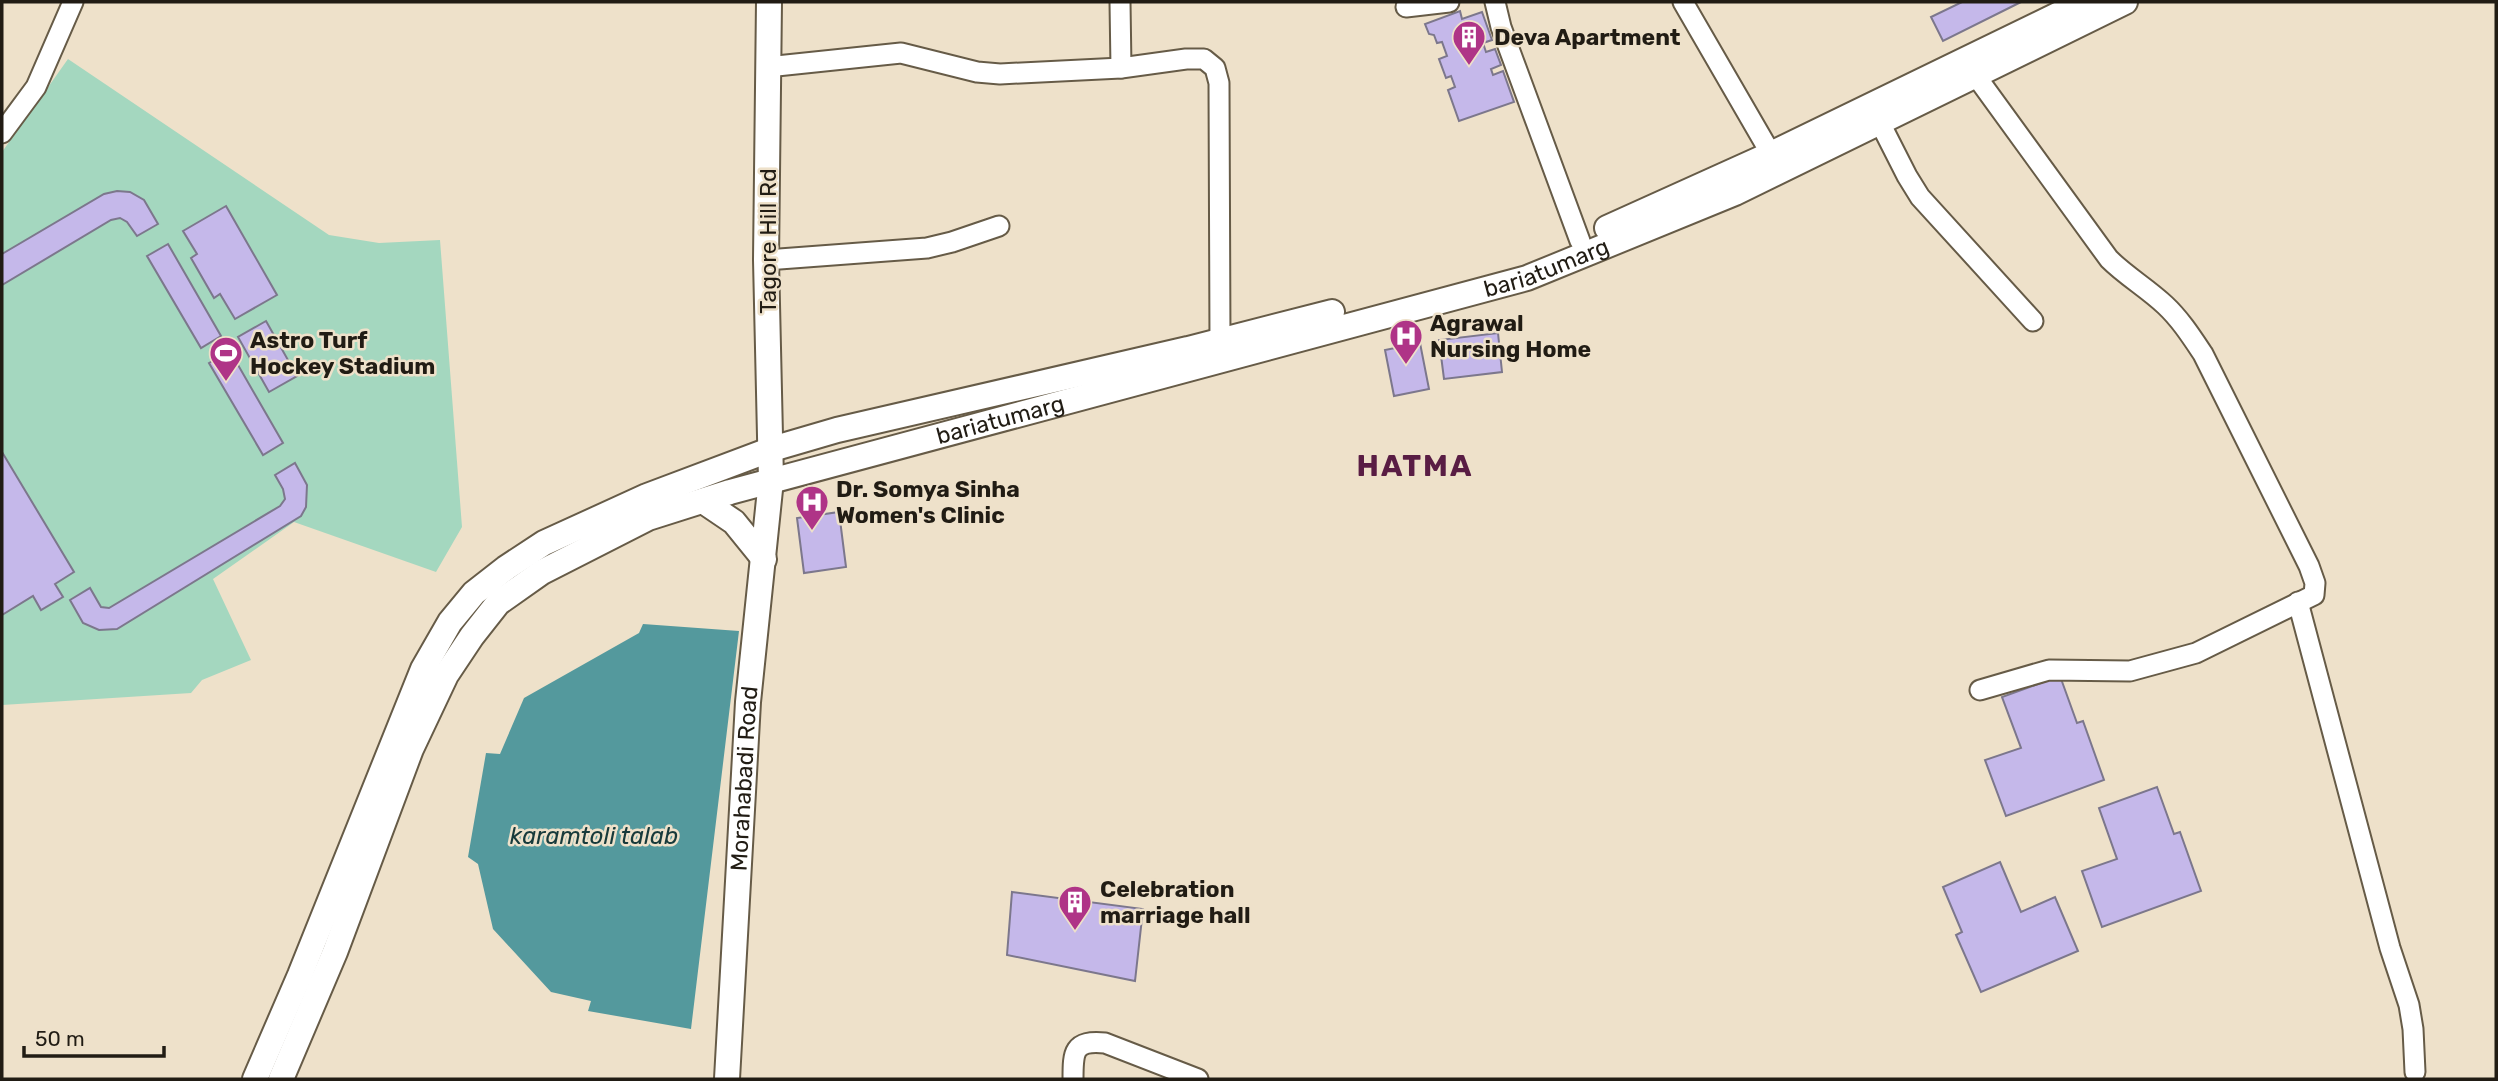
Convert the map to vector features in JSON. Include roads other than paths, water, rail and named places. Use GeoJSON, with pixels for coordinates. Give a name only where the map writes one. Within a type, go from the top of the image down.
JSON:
{"type":"FeatureCollection","features":[{"type":"Feature","properties":{"kind":"main road","name":"Tagore Hill Rd"},"geometry":{"type":"LineString","coordinates":[[769,2],[766,260],[771,480]]}},
{"type":"Feature","properties":{"kind":"main road","name":"bariatumarg"},"geometry":{"type":"LineString","coordinates":[[281,1079],[335,952],[411,750],[446,675],[498,603],[542,572],[648,518],[771,480],[1527,278],[1735,193],[1875,113],[2084,2]]}},
{"type":"Feature","properties":{"kind":"main road","name":"bariatumarg"},"geometry":{"type":"LineString","coordinates":[[255,1079],[300,975],[423,670],[450,622],[474,593],[544,543],[647,496],[772,449],[837,430],[1220,341],[1523,264],[1580,241],[1771,153],[1976,76],[2125,2]]}},
{"type":"Feature","properties":{"kind":"main road","name":"Morahabadi Road"},"geometry":{"type":"LineString","coordinates":[[727,1079],[748,702],[771,480]]}},
{"type":"Feature","properties":{"kind":"main road"},"geometry":{"type":"LineString","coordinates":[[703,501],[734,522],[764,559]]}},
{"type":"Feature","properties":{"kind":"street"},"geometry":{"type":"LineString","coordinates":[[2,133],[36,87],[73,2]]}},
{"type":"Feature","properties":{"kind":"street"},"geometry":{"type":"LineString","coordinates":[[1120,2],[1121,68]]}},
{"type":"Feature","properties":{"kind":"street"},"geometry":{"type":"LineString","coordinates":[[1406,7],[1449,2]]}},
{"type":"Feature","properties":{"kind":"street"},"geometry":{"type":"LineString","coordinates":[[1495,2],[1501,27],[1580,241]]}},
{"type":"Feature","properties":{"kind":"street"},"geometry":{"type":"LineString","coordinates":[[1682,2],[1771,153]]}},
{"type":"Feature","properties":{"kind":"street"},"geometry":{"type":"LineString","coordinates":[[767,67],[901,53],[977,72],[1000,74],[1121,68],[1204,59],[1215,68],[1219,83],[1220,341]]}},
{"type":"Feature","properties":{"kind":"street"},"geometry":{"type":"LineString","coordinates":[[1976,76],[2109,258],[2127,276],[2165,304],[2186,328],[2203,354],[2315,583],[2314,595],[2196,653],[2130,671],[2049,670],[1980,690]]}},
{"type":"Feature","properties":{"kind":"street"},"geometry":{"type":"LineString","coordinates":[[1875,113],[1920,197],[2033,321]]}},
{"type":"Feature","properties":{"kind":"street"},"geometry":{"type":"LineString","coordinates":[[766,260],[927,247],[952,242],[999,226]]}},
{"type":"Feature","properties":{"kind":"street"},"geometry":{"type":"LineString","coordinates":[[2298,603],[2390,948],[2409,1005],[2415,1072]]}},
{"type":"Feature","properties":{"kind":"street"},"geometry":{"type":"LineString","coordinates":[[1073,1079],[1073,1056],[1079,1046],[1089,1041],[1105,1043],[1198,1079]]}},
{"type":"Feature","properties":{"kind":"water","name":"karamtoli talab"},"geometry":{"type":"Polygon","coordinates":[[[643,624],[739,631],[691,1029],[588,1011],[591,1001],[551,992],[493,929],[478,864],[468,857],[486,753],[500,754],[524,698],[639,633],[643,624]]]}},
{"type":"Feature","properties":{"kind":"place","name":"Deva Apartment"},"geometry":{"type":"Point","coordinates":[1469,67]}},
{"type":"Feature","properties":{"kind":"place","name":"Agrawal Nursing Home"},"geometry":{"type":"Point","coordinates":[1406,366]}},
{"type":"Feature","properties":{"kind":"place","name":"Astro Turf Hockey Stadium"},"geometry":{"type":"Point","coordinates":[226,383]}},
{"type":"Feature","properties":{"kind":"place","name":"Dr. Somya Sinha Women's Clinic"},"geometry":{"type":"Point","coordinates":[812,532]}},
{"type":"Feature","properties":{"kind":"place","name":"Celebration marriage hall"},"geometry":{"type":"Point","coordinates":[1075,932]}},
{"type":"Feature","properties":{"kind":"district","name":"HATMA"},"geometry":{"type":"Point","coordinates":[1415,466]}}]}
